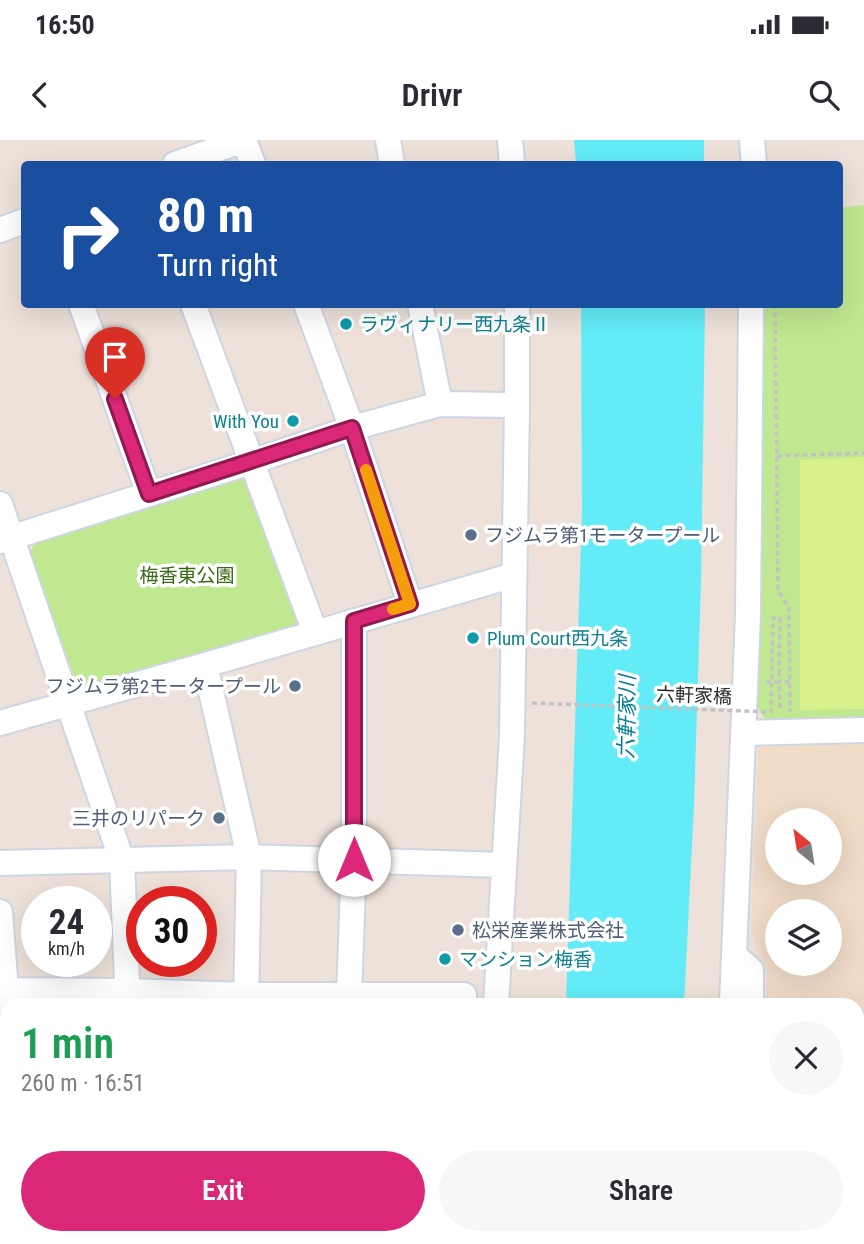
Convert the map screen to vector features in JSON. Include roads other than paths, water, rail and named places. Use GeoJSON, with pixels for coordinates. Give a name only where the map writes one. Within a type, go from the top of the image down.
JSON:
{"type":"FeatureCollection","features":[{"type":"Feature","properties":{"kind":"street"},"geometry":{"type":"LineString","coordinates":[[184,161],[244,140],[252,161]]}},
{"type":"Feature","properties":{"kind":"street"},"geometry":{"type":"LineString","coordinates":[[388,140],[392,161]]}},
{"type":"Feature","properties":{"kind":"street"},"geometry":{"type":"LineString","coordinates":[[510,140],[512,161]]}},
{"type":"Feature","properties":{"kind":"street"},"geometry":{"type":"LineString","coordinates":[[752,140],[754,161]]}},
{"type":"Feature","properties":{"kind":"street"},"geometry":{"type":"LineString","coordinates":[[0,230],[21,222]]}},
{"type":"Feature","properties":{"kind":"street"},"geometry":{"type":"LineString","coordinates":[[82,308],[149,494]]}},
{"type":"Feature","properties":{"kind":"street"},"geometry":{"type":"LineString","coordinates":[[194,308],[315,632]]}},
{"type":"Feature","properties":{"kind":"street"},"geometry":{"type":"LineString","coordinates":[[307,308],[352,428],[410,604]]}},
{"type":"Feature","properties":{"kind":"street"},"geometry":{"type":"LineString","coordinates":[[421,308],[440,404]]}},
{"type":"Feature","properties":{"kind":"street"},"geometry":{"type":"LineString","coordinates":[[496,998],[512,735],[517,308]]}},
{"type":"Feature","properties":{"kind":"street"},"geometry":{"type":"LineString","coordinates":[[732,998],[748,615],[751,308]]}},
{"type":"Feature","properties":{"kind":"street"},"geometry":{"type":"LineString","coordinates":[[6,539],[352,428],[440,404],[517,405]]}},
{"type":"Feature","properties":{"kind":"street"},"geometry":{"type":"LineString","coordinates":[[0,504],[6,539],[69,704],[122,861],[127,998],[4,996],[0,912]]}},
{"type":"Feature","properties":{"kind":"street"},"geometry":{"type":"LineString","coordinates":[[0,723],[514,575]]}},
{"type":"Feature","properties":{"kind":"street"},"geometry":{"type":"LineString","coordinates":[[354,621],[354,860],[335,998],[464,995]]}},
{"type":"Feature","properties":{"kind":"street"},"geometry":{"type":"LineString","coordinates":[[205,665],[249,857],[246,998]]}},
{"type":"Feature","properties":{"kind":"street"},"geometry":{"type":"LineString","coordinates":[[743,733],[784,727],[864,730]]}},
{"type":"Feature","properties":{"kind":"street"},"geometry":{"type":"LineString","coordinates":[[0,863],[249,857],[504,865]]}},
{"type":"Feature","properties":{"kind":"street"},"geometry":{"type":"LineString","coordinates":[[734,955],[751,970],[751,998]]}},
{"type":"Feature","properties":{"kind":"water"},"geometry":{"type":"Polygon","coordinates":[[[574,140],[704,140],[704,161],[576,161],[574,140]]]}},
{"type":"Feature","properties":{"kind":"water","name":"六軒家川"},"geometry":{"type":"Polygon","coordinates":[[[581,308],[705,308],[701,583],[684,998],[566,998],[582,510],[581,308]]]}},
{"type":"Feature","properties":{"kind":"place","name":"ラヴィナリー西九条Ⅱ"},"geometry":{"type":"Point","coordinates":[346,324]}},
{"type":"Feature","properties":{"kind":"place","name":"With You"},"geometry":{"type":"Point","coordinates":[293,421]}},
{"type":"Feature","properties":{"kind":"place","name":"フジムラ第1モータープール"},"geometry":{"type":"Point","coordinates":[471,535]}},
{"type":"Feature","properties":{"kind":"place","name":"Plum Court西九条"},"geometry":{"type":"Point","coordinates":[473,638]}},
{"type":"Feature","properties":{"kind":"place","name":"フジムラ第2モータープール"},"geometry":{"type":"Point","coordinates":[295,686]}},
{"type":"Feature","properties":{"kind":"place","name":"三井のリパーク"},"geometry":{"type":"Point","coordinates":[219,818]}},
{"type":"Feature","properties":{"kind":"place","name":"松栄産業株式会社"},"geometry":{"type":"Point","coordinates":[458,930]}},
{"type":"Feature","properties":{"kind":"place","name":"マンション梅香"},"geometry":{"type":"Point","coordinates":[445,959]}},
{"type":"Feature","properties":{"kind":"park label","name":"梅香東公園"},"geometry":{"type":"Point","coordinates":[187,575]}}]}
